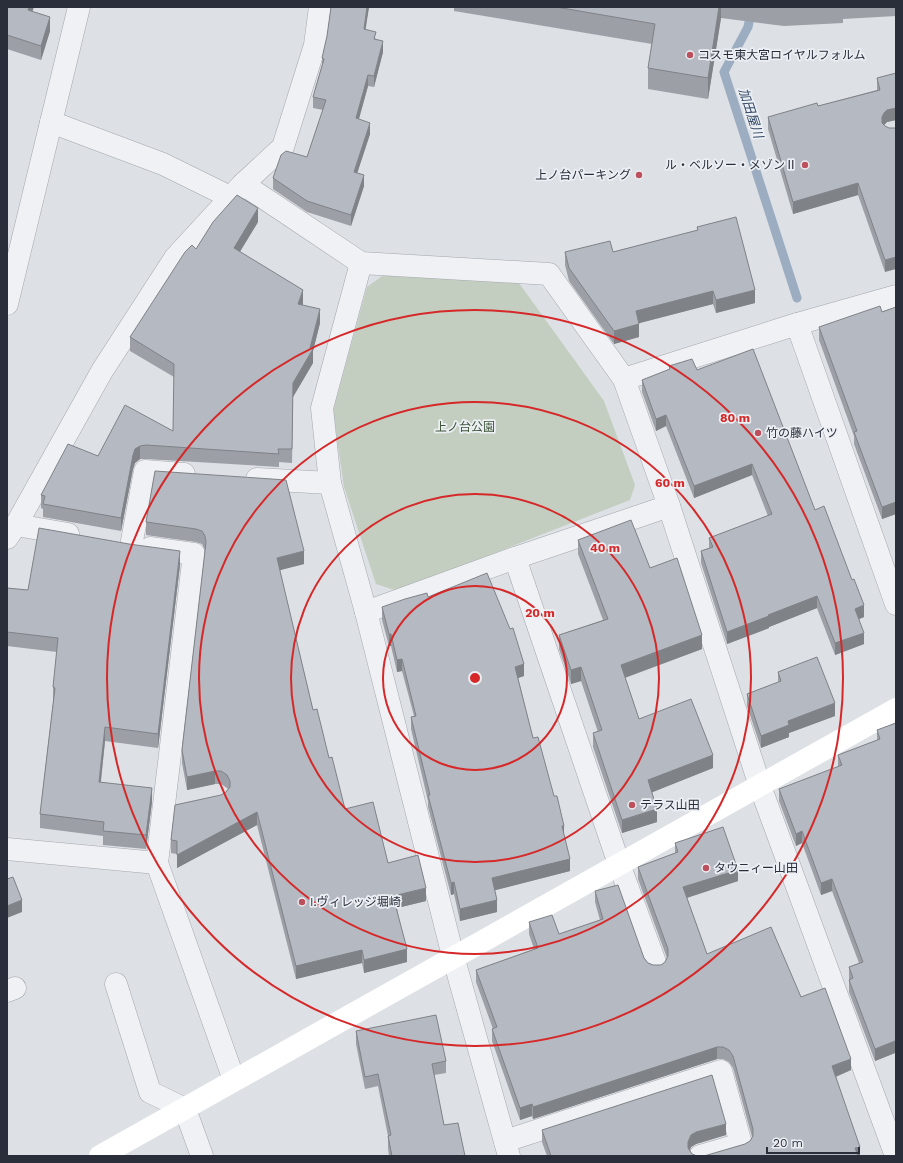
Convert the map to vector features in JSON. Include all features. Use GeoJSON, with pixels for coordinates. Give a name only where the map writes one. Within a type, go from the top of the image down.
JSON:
{"type":"FeatureCollection","features":[{"type":"Feature","properties":{"kind":"street"},"geometry":{"type":"LineString","coordinates":[[7,304],[79,7]]}},
{"type":"Feature","properties":{"kind":"street"},"geometry":{"type":"LineString","coordinates":[[85,537],[11,531],[102,370],[175,258],[237,190],[283,147],[315,45],[320,7]]}},
{"type":"Feature","properties":{"kind":"street"},"geometry":{"type":"LineString","coordinates":[[51,122],[237,190],[361,263],[549,274],[624,379],[670,506],[760,786],[896,1156]]}},
{"type":"Feature","properties":{"kind":"street"},"geometry":{"type":"LineString","coordinates":[[361,263],[322,408],[330,483],[366,612],[453,956],[507,1149],[721,1071],[741,1144],[700,1156]]}},
{"type":"Feature","properties":{"kind":"street"},"geometry":{"type":"LineString","coordinates":[[624,379],[797,324],[896,296]]}},
{"type":"Feature","properties":{"kind":"street"},"geometry":{"type":"LineString","coordinates":[[797,324],[896,604]]}},
{"type":"Feature","properties":{"kind":"street"},"geometry":{"type":"LineString","coordinates":[[131,546],[146,471],[207,475]]}},
{"type":"Feature","properties":{"kind":"street"},"geometry":{"type":"LineString","coordinates":[[238,477],[330,483]]}},
{"type":"Feature","properties":{"kind":"street"},"geometry":{"type":"LineString","coordinates":[[366,612],[515,558],[670,506]]}},
{"type":"Feature","properties":{"kind":"street"},"geometry":{"type":"LineString","coordinates":[[108,542],[194,554],[157,863],[234,1080]]}},
{"type":"Feature","properties":{"kind":"street"},"geometry":{"type":"LineString","coordinates":[[515,558],[619,864],[656,964]]}},
{"type":"Feature","properties":{"kind":"street"},"geometry":{"type":"LineString","coordinates":[[100,1156],[453,956],[896,709]]}},
{"type":"Feature","properties":{"kind":"street"},"geometry":{"type":"LineString","coordinates":[[164,808],[187,803]]}},
{"type":"Feature","properties":{"kind":"street"},"geometry":{"type":"LineString","coordinates":[[7,848],[157,863]]}},
{"type":"Feature","properties":{"kind":"street"},"geometry":{"type":"LineString","coordinates":[[116,984],[150,1092],[185,1109],[202,1156]]}},
{"type":"Feature","properties":{"kind":"green space","name":"上ノ台公園"},"geometry":{"type":"Polygon","coordinates":[[[385,274],[519,283],[604,401],[635,485],[630,500],[398,591],[376,584],[344,487],[333,411],[367,287],[385,274]]]}},
{"type":"Feature","properties":{"kind":"building"},"geometry":{"type":"Polygon","coordinates":[[[7,7],[29,7],[28,10],[50,17],[41,46],[7,35],[7,7]]]}},
{"type":"Feature","properties":{"kind":"building"},"geometry":{"type":"Polygon","coordinates":[[[331,7],[367,7],[364,29],[376,32],[374,39],[383,41],[374,76],[368,75],[356,118],[370,123],[354,172],[364,175],[351,215],[307,201],[273,178],[281,155],[286,151],[307,157],[326,100],[313,97],[324,59],[322,58],[331,7]]]}},
{"type":"Feature","properties":{"kind":"building"},"geometry":{"type":"Polygon","coordinates":[[[556,7],[719,7],[708,78],[648,68],[655,24],[556,7]]]}},
{"type":"Feature","properties":{"kind":"building"},"geometry":{"type":"Polygon","coordinates":[[[896,73],[896,108],[887,110],[882,117],[882,123],[885,126],[889,128],[896,127],[896,257],[885,260],[858,183],[793,202],[768,117],[817,103],[818,106],[880,90],[877,78],[896,73]]]}},
{"type":"Feature","properties":{"kind":"building"},"geometry":{"type":"Polygon","coordinates":[[[237,195],[258,208],[234,248],[303,290],[298,304],[320,309],[310,348],[313,349],[293,383],[292,449],[278,449],[279,454],[146,445],[140,446],[135,449],[133,455],[121,518],[43,504],[45,496],[41,495],[68,444],[98,456],[125,405],[173,431],[174,364],[130,337],[185,252],[192,245],[196,249],[213,222],[237,195]]]}},
{"type":"Feature","properties":{"kind":"building"},"geometry":{"type":"Polygon","coordinates":[[[736,217],[755,290],[716,300],[713,291],[636,311],[639,324],[614,331],[569,268],[565,252],[610,241],[613,252],[698,230],[697,227],[736,217]]]}},
{"type":"Feature","properties":{"kind":"building"},"geometry":{"type":"Polygon","coordinates":[[[880,306],[882,312],[896,307],[896,502],[882,507],[854,432],[857,431],[819,327],[880,306]]]}},
{"type":"Feature","properties":{"kind":"building"},"geometry":{"type":"Polygon","coordinates":[[[753,349],[815,510],[824,506],[852,580],[854,579],[864,605],[855,609],[864,633],[835,643],[817,596],[727,632],[701,551],[713,547],[709,538],[772,514],[752,464],[694,486],[666,415],[656,419],[642,380],[670,369],[669,366],[692,359],[697,370],[753,349]]]}},
{"type":"Feature","properties":{"kind":"building"},"geometry":{"type":"Polygon","coordinates":[[[155,471],[286,480],[304,551],[277,558],[313,710],[317,709],[329,758],[332,757],[345,809],[373,802],[388,863],[418,855],[426,888],[393,896],[407,949],[364,960],[362,950],[296,966],[257,812],[177,855],[177,841],[171,840],[175,805],[221,795],[230,787],[230,781],[227,775],[221,771],[187,777],[182,750],[206,542],[202,531],[196,529],[146,522],[155,471]]]}},
{"type":"Feature","properties":{"kind":"building"},"geometry":{"type":"Polygon","coordinates":[[[631,520],[650,568],[677,558],[702,635],[621,665],[639,719],[691,699],[713,755],[648,780],[657,809],[622,820],[593,733],[602,730],[581,667],[571,670],[559,635],[608,619],[578,540],[631,520]]]}},
{"type":"Feature","properties":{"kind":"building"},"geometry":{"type":"Polygon","coordinates":[[[39,528],[129,544],[180,551],[158,734],[105,727],[99,782],[152,788],[146,835],[103,831],[104,822],[40,814],[55,688],[53,687],[58,638],[7,632],[7,588],[28,590],[39,528]]]}},
{"type":"Feature","properties":{"kind":"building"},"geometry":{"type":"Polygon","coordinates":[[[487,573],[510,629],[513,628],[524,664],[515,667],[533,738],[538,737],[554,796],[557,796],[570,859],[492,878],[497,900],[460,909],[454,882],[451,883],[428,795],[430,795],[411,717],[416,716],[402,659],[397,660],[391,634],[389,634],[382,607],[427,593],[428,597],[487,573]]]}},
{"type":"Feature","properties":{"kind":"building"},"geometry":{"type":"Polygon","coordinates":[[[817,657],[835,703],[788,721],[789,725],[761,736],[747,694],[781,681],[778,672],[817,657]]]}},
{"type":"Feature","properties":{"kind":"building"},"geometry":{"type":"Polygon","coordinates":[[[896,723],[896,1043],[895,1041],[875,1049],[849,980],[853,978],[849,967],[863,962],[832,879],[821,883],[802,831],[796,834],[779,789],[842,765],[838,755],[880,739],[877,730],[896,723]]]}},
{"type":"Feature","properties":{"kind":"building"},"geometry":{"type":"Polygon","coordinates":[[[723,827],[738,870],[683,887],[707,954],[771,927],[801,997],[825,988],[851,1059],[832,1066],[860,1147],[855,1148],[858,1156],[704,1156],[745,1144],[750,1141],[753,1136],[753,1129],[733,1056],[729,1050],[723,1047],[717,1047],[533,1107],[532,1104],[520,1108],[492,1029],[497,1027],[476,970],[538,948],[529,922],[552,915],[559,934],[603,919],[595,891],[618,885],[644,958],[648,963],[653,965],[661,965],[665,962],[668,956],[668,949],[638,867],[678,852],[675,843],[723,827]]]}},
{"type":"Feature","properties":{"kind":"building"},"geometry":{"type":"Polygon","coordinates":[[[13,877],[22,900],[7,906],[7,879],[13,877]]]}},
{"type":"Feature","properties":{"kind":"building"},"geometry":{"type":"Polygon","coordinates":[[[436,1015],[446,1061],[432,1064],[444,1125],[458,1123],[465,1156],[392,1156],[388,1136],[391,1135],[378,1074],[365,1077],[356,1031],[436,1015]]]}},
{"type":"Feature","properties":{"kind":"building"},"geometry":{"type":"Polygon","coordinates":[[[712,1075],[726,1124],[696,1132],[691,1135],[688,1142],[688,1148],[692,1154],[697,1156],[551,1156],[542,1130],[712,1075]]]}},
{"type":"Feature","properties":{"kind":"waterway","name":"加田屋川"},"geometry":{"type":"LineString","coordinates":[[752,7],[748,27],[724,72],[797,298]]}},
{"type":"Feature","properties":{"kind":"place","name":"コスモ東大宮ロイヤルフォルム"},"geometry":{"type":"Point","coordinates":[690,55]}},
{"type":"Feature","properties":{"kind":"place","name":"ル・ベルソー・メゾンⅡ"},"geometry":{"type":"Point","coordinates":[805,165]}},
{"type":"Feature","properties":{"kind":"place","name":"上ノ台パーキング"},"geometry":{"type":"Point","coordinates":[639,175]}},
{"type":"Feature","properties":{"kind":"place","name":"竹の藤ハイツ"},"geometry":{"type":"Point","coordinates":[758,433]}},
{"type":"Feature","properties":{"kind":"place","name":"テラス山田"},"geometry":{"type":"Point","coordinates":[632,805]}},
{"type":"Feature","properties":{"kind":"place","name":"タウニィー山田"},"geometry":{"type":"Point","coordinates":[706,868]}},
{"type":"Feature","properties":{"kind":"place","name":"I.ヴィレッジ堀崎"},"geometry":{"type":"Point","coordinates":[302,902]}}]}
